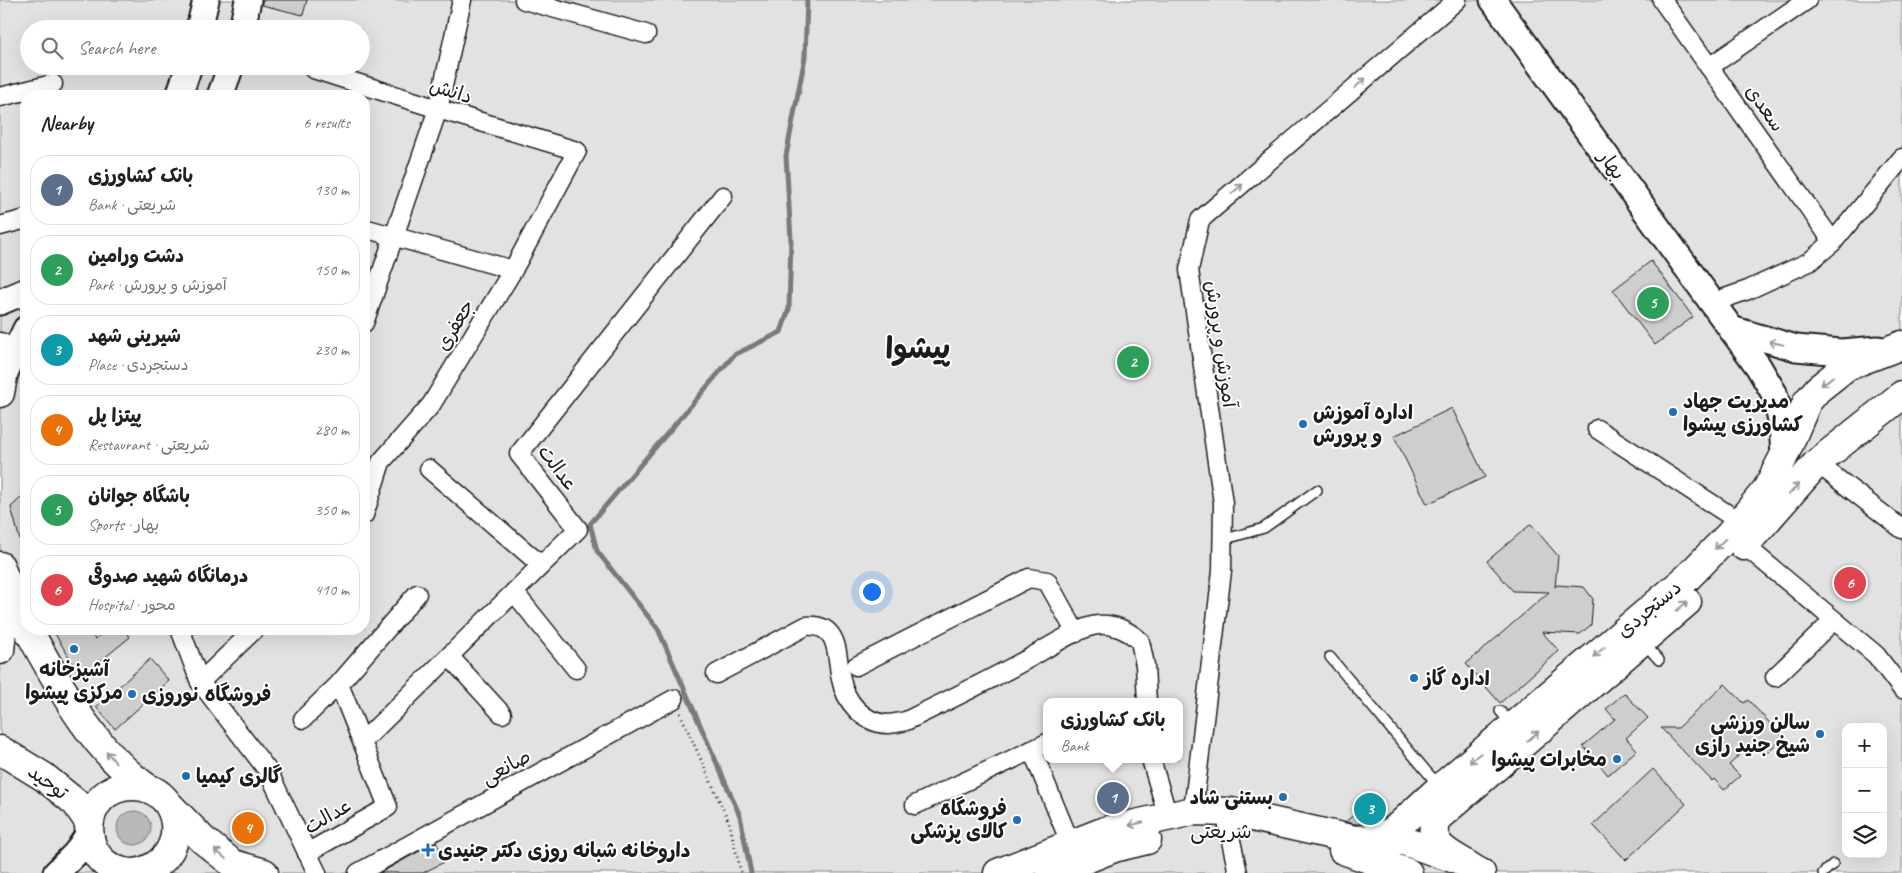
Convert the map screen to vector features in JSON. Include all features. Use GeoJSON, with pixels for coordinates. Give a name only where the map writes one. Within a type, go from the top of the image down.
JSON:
{"type":"FeatureCollection","features":[{"type":"Feature","properties":{"kind":"main road"},"geometry":{"type":"LineString","coordinates":[[201,20],[206,0]]}},
{"type":"Feature","properties":{"kind":"main road"},"geometry":{"type":"LineString","coordinates":[[244,20],[248,0]]}},
{"type":"Feature","properties":{"kind":"main road","name":"بهار"},"geometry":{"type":"LineString","coordinates":[[1493,0],[1758,366],[1774,393],[1782,424],[1784,456]]}},
{"type":"Feature","properties":{"kind":"main road"},"geometry":{"type":"LineString","coordinates":[[182,90],[186,75]]}},
{"type":"Feature","properties":{"kind":"main road"},"geometry":{"type":"LineString","coordinates":[[222,90],[228,75]]}},
{"type":"Feature","properties":{"kind":"main road"},"geometry":{"type":"LineString","coordinates":[[0,302],[20,294]]}},
{"type":"Feature","properties":{"kind":"main road"},"geometry":{"type":"LineString","coordinates":[[1731,329],[1796,348],[1841,352],[1898,346]]}},
{"type":"Feature","properties":{"kind":"main road"},"geometry":{"type":"LineString","coordinates":[[2,385],[20,343]]}},
{"type":"Feature","properties":{"kind":"main road","name":"دستجردی"},"geometry":{"type":"LineString","coordinates":[[1742,534],[1768,489],[1807,402],[1818,389],[1847,366],[1898,346]]}},
{"type":"Feature","properties":{"kind":"main road"},"geometry":{"type":"LineString","coordinates":[[0,347],[2,385]]}},
{"type":"Feature","properties":{"kind":"main road","name":"دستجردی"},"geometry":{"type":"LineString","coordinates":[[1355,840],[1387,835],[1398,828],[1412,814],[1448,795],[1640,640],[1687,578],[1742,534],[1817,464],[1902,395]]}},
{"type":"Feature","properties":{"kind":"main road"},"geometry":{"type":"LineString","coordinates":[[0,566],[12,600],[20,614]]}},
{"type":"Feature","properties":{"kind":"main road"},"geometry":{"type":"LineString","coordinates":[[0,613],[2,630],[0,650]]}},
{"type":"Feature","properties":{"kind":"main road"},"geometry":{"type":"LineString","coordinates":[[31,635],[69,702],[116,763],[160,796],[203,840],[233,864],[264,873]]}},
{"type":"Feature","properties":{"kind":"main road","name":"دستجردی"},"geometry":{"type":"LineString","coordinates":[[1470,869],[1442,849],[1433,835],[1436,818],[1448,795],[1506,718],[1640,640]]}},
{"type":"Feature","properties":{"kind":"main road","name":"توحید"},"geometry":{"type":"LineString","coordinates":[[0,750],[44,777],[76,803],[89,828]]}},
{"type":"Feature","properties":{"kind":"main road"},"geometry":{"type":"LineString","coordinates":[[56,873],[76,853],[89,828],[93,810],[100,800],[110,792],[122,787],[135,786],[147,788]]}},
{"type":"Feature","properties":{"kind":"main road"},"geometry":{"type":"LineString","coordinates":[[131,871],[166,858],[173,846],[176,833],[175,819],[170,806]]}},
{"type":"Feature","properties":{"kind":"main road","name":"شریعتی"},"geometry":{"type":"LineString","coordinates":[[998,873],[1105,831],[1181,814],[1230,812],[1355,840],[1397,853]]}},
{"type":"Feature","properties":{"kind":"main road"},"geometry":{"type":"LineString","coordinates":[[1412,814],[1408,822],[1406,838],[1397,853],[1470,869]]}},
{"type":"Feature","properties":{"kind":"main road","name":"شریعتی"},"geometry":{"type":"LineString","coordinates":[[1052,873],[1123,846],[1196,828],[1228,827],[1261,831],[1349,851],[1397,853]]}},
{"type":"Feature","properties":{"kind":"main road"},"geometry":{"type":"LineString","coordinates":[[89,828],[92,848],[100,860],[131,871],[182,873]]}},
{"type":"Feature","properties":{"kind":"street"},"geometry":{"type":"LineString","coordinates":[[370,306],[438,109],[462,0]]}},
{"type":"Feature","properties":{"kind":"street"},"geometry":{"type":"LineString","coordinates":[[524,0],[646,34]]}},
{"type":"Feature","properties":{"kind":"street","name":"آموزش و پرورش"},"geometry":{"type":"LineString","coordinates":[[1181,814],[1222,571],[1223,503],[1189,270],[1200,220],[1457,0]]}},
{"type":"Feature","properties":{"kind":"street","name":"سعدی"},"geometry":{"type":"LineString","coordinates":[[1662,0],[1833,242]]}},
{"type":"Feature","properties":{"kind":"street"},"geometry":{"type":"LineString","coordinates":[[1709,67],[1807,0]]}},
{"type":"Feature","properties":{"kind":"street","name":"دانش"},"geometry":{"type":"LineString","coordinates":[[334,75],[577,151]]}},
{"type":"Feature","properties":{"kind":"street"},"geometry":{"type":"LineString","coordinates":[[29,90],[53,84]]}},
{"type":"Feature","properties":{"kind":"street"},"geometry":{"type":"LineString","coordinates":[[0,97],[20,92]]}},
{"type":"Feature","properties":{"kind":"street","name":"جعفری"},"geometry":{"type":"LineString","coordinates":[[370,496],[381,462],[431,405],[513,270],[577,151]]}},
{"type":"Feature","properties":{"kind":"street"},"geometry":{"type":"LineString","coordinates":[[1711,303],[1748,290],[1809,262],[1833,242],[1902,158]]}},
{"type":"Feature","properties":{"kind":"street","name":"عدالت"},"geometry":{"type":"LineString","coordinates":[[363,741],[578,529],[519,454],[723,196]]}},
{"type":"Feature","properties":{"kind":"street"},"geometry":{"type":"LineString","coordinates":[[0,226],[20,221]]}},
{"type":"Feature","properties":{"kind":"street"},"geometry":{"type":"LineString","coordinates":[[370,230],[513,270]]}},
{"type":"Feature","properties":{"kind":"street"},"geometry":{"type":"LineString","coordinates":[[1597,430],[1742,534],[1834,620],[1876,655],[1902,690]]}},
{"type":"Feature","properties":{"kind":"street"},"geometry":{"type":"LineString","coordinates":[[1817,464],[1902,530]]}},
{"type":"Feature","properties":{"kind":"street"},"geometry":{"type":"LineString","coordinates":[[429,469],[541,565]]}},
{"type":"Feature","properties":{"kind":"street"},"geometry":{"type":"LineString","coordinates":[[856,666],[1030,578],[1047,580],[1076,632]]}},
{"type":"Feature","properties":{"kind":"street"},"geometry":{"type":"LineString","coordinates":[[514,592],[576,669]]}},
{"type":"Feature","properties":{"kind":"street"},"geometry":{"type":"LineString","coordinates":[[303,718],[339,684],[417,594]]}},
{"type":"Feature","properties":{"kind":"street"},"geometry":{"type":"LineString","coordinates":[[1775,677],[1834,620]]}},
{"type":"Feature","properties":{"kind":"street"},"geometry":{"type":"LineString","coordinates":[[716,674],[806,626],[817,626],[832,637],[837,646],[841,681],[850,701],[862,715],[886,724],[906,721],[1076,632],[1097,625],[1112,626],[1125,630],[1140,640],[1145,666],[1147,698]]}},
{"type":"Feature","properties":{"kind":"street"},"geometry":{"type":"LineString","coordinates":[[182,635],[200,682],[268,771],[317,873]]}},
{"type":"Feature","properties":{"kind":"street"},"geometry":{"type":"LineString","coordinates":[[200,682],[249,635]]}},
{"type":"Feature","properties":{"kind":"street"},"geometry":{"type":"LineString","coordinates":[[449,656],[502,714]]}},
{"type":"Feature","properties":{"kind":"street","name":"عدالت"},"geometry":{"type":"LineString","coordinates":[[307,853],[388,807],[339,684]]}},
{"type":"Feature","properties":{"kind":"street","name":"صانعی"},"geometry":{"type":"LineString","coordinates":[[358,873],[674,699]]}},
{"type":"Feature","properties":{"kind":"street"},"geometry":{"type":"LineString","coordinates":[[915,805],[1039,746],[1043,758]]}},
{"type":"Feature","properties":{"kind":"street"},"geometry":{"type":"LineString","coordinates":[[1044,763],[1071,845]]}},
{"type":"Feature","properties":{"kind":"street"},"geometry":{"type":"LineString","coordinates":[[1152,763],[1181,814]]}},
{"type":"Feature","properties":{"kind":"street"},"geometry":{"type":"LineString","coordinates":[[1228,827],[1238,873]]}},
{"type":"Feature","properties":{"kind":"lane"},"geometry":{"type":"LineString","coordinates":[[1222,540],[1264,528],[1317,490]]}},
{"type":"Feature","properties":{"kind":"lane"},"geometry":{"type":"LineString","coordinates":[[1330,657],[1448,795]]}},
{"type":"Feature","properties":{"kind":"lane"},"geometry":{"type":"LineString","coordinates":[[1823,873],[1833,864]]}},
{"type":"Feature","properties":{"kind":"path"},"geometry":{"type":"LineString","coordinates":[[674,699],[728,822],[741,873]]}},
{"type":"Feature","properties":{"kind":"shaded area"},"geometry":{"type":"Polygon","coordinates":[[[0,0],[1902,0],[1902,873],[0,873],[0,0]]]}},
{"type":"Feature","properties":{"kind":"shaded area"},"geometry":{"type":"Polygon","coordinates":[[[134,811],[141,812],[146,816],[150,821],[150,835],[146,840],[141,844],[134,845],[127,844],[122,840],[118,835],[117,828],[118,821],[122,816],[127,812],[134,811]]]}},
{"type":"Feature","properties":{"kind":"building"},"geometry":{"type":"Polygon","coordinates":[[[262,0],[307,0],[303,15],[262,5],[262,0]]]}},
{"type":"Feature","properties":{"kind":"building"},"geometry":{"type":"Polygon","coordinates":[[[1651,261],[1693,317],[1655,345],[1613,290],[1651,261]]]}},
{"type":"Feature","properties":{"kind":"building"},"geometry":{"type":"Polygon","coordinates":[[[1452,408],[1485,477],[1427,504],[1394,436],[1452,408]]]}},
{"type":"Feature","properties":{"kind":"building"},"geometry":{"type":"Polygon","coordinates":[[[20,499],[20,541],[11,507],[20,499]]]}},
{"type":"Feature","properties":{"kind":"building"},"geometry":{"type":"Polygon","coordinates":[[[1531,524],[1558,556],[1555,587],[1557,585],[1584,587],[1593,599],[1591,625],[1580,634],[1542,632],[1559,651],[1500,703],[1466,664],[1549,592],[1513,591],[1487,561],[1531,524]]]}},
{"type":"Feature","properties":{"kind":"building"},"geometry":{"type":"Polygon","coordinates":[[[56,635],[91,635],[95,639],[100,635],[128,635],[130,637],[81,677],[56,635]]]}},
{"type":"Feature","properties":{"kind":"building","name":"فروشگاه نوروزی"},"geometry":{"type":"Polygon","coordinates":[[[150,659],[169,681],[115,729],[96,707],[150,659]]]}},
{"type":"Feature","properties":{"kind":"building"},"geometry":{"type":"Polygon","coordinates":[[[1725,684],[1744,703],[1748,700],[1783,737],[1766,754],[1754,742],[1729,765],[1740,776],[1724,790],[1714,779],[1712,781],[1661,728],[1678,728],[1725,684]]]}},
{"type":"Feature","properties":{"kind":"building"},"geometry":{"type":"Polygon","coordinates":[[[1624,693],[1648,718],[1626,738],[1637,750],[1608,775],[1583,746],[1615,719],[1606,709],[1624,693]]]}},
{"type":"Feature","properties":{"kind":"building"},"geometry":{"type":"Polygon","coordinates":[[[1653,769],[1686,804],[1626,860],[1593,825],[1653,769]]]}},
{"type":"Feature","properties":{"kind":"building"},"geometry":{"type":"Polygon","coordinates":[[[1372,801],[1384,817],[1366,824],[1345,822],[1372,801]]]}},
{"type":"Feature","properties":{"kind":"building","name":"داروخانه شبانه روزی دکتر جنیدی"},"geometry":{"type":"Polygon","coordinates":[[[436,842],[446,861],[423,873],[380,873],[436,842]]]}},
{"type":"Feature","properties":{"kind":"waterway"},"geometry":{"type":"LineString","coordinates":[[751,873],[740,816],[658,629],[597,551],[590,524],[734,355],[781,332],[789,309],[791,240],[786,156],[805,57],[807,0]]}},
{"type":"Feature","properties":{"kind":"place","name":"باشگاه جوانان"},"geometry":{"type":"Point","coordinates":[1653,303]}},
{"type":"Feature","properties":{"kind":"place","name":"دشت ورامین"},"geometry":{"type":"Point","coordinates":[1133,362]}},
{"type":"Feature","properties":{"kind":"place","name":"مدیریت جهاد کشاورزی پیشوا"},"geometry":{"type":"Point","coordinates":[1673,412]}},
{"type":"Feature","properties":{"kind":"place","name":"اداره آموزش و پرورش"},"geometry":{"type":"Point","coordinates":[1303,424]}},
{"type":"Feature","properties":{"kind":"place","name":"درمانگاه شهید صدوقی"},"geometry":{"type":"Point","coordinates":[1850,583]}},
{"type":"Feature","properties":{"kind":"place","name":"آشپزخانه مرکزی پیشوا"},"geometry":{"type":"Point","coordinates":[74,649]}},
{"type":"Feature","properties":{"kind":"place","name":"اداره گاز"},"geometry":{"type":"Point","coordinates":[1414,678]}},
{"type":"Feature","properties":{"kind":"place","name":"فروشگاه نوروزی"},"geometry":{"type":"Point","coordinates":[132,694]}},
{"type":"Feature","properties":{"kind":"place","name":"سالن ورزشی شیخ جنید رازی"},"geometry":{"type":"Point","coordinates":[1820,734]}},
{"type":"Feature","properties":{"kind":"place","name":"مخابرات پیشوا"},"geometry":{"type":"Point","coordinates":[1617,759]}},
{"type":"Feature","properties":{"kind":"place","name":"گالری کیمیا"},"geometry":{"type":"Point","coordinates":[186,776]}},
{"type":"Feature","properties":{"kind":"place","name":"بستنی شاد"},"geometry":{"type":"Point","coordinates":[1283,797]}},
{"type":"Feature","properties":{"kind":"place","name":"بانک کشاورزی"},"geometry":{"type":"Point","coordinates":[1113,798]}},
{"type":"Feature","properties":{"kind":"place","name":"شیرینی شهد"},"geometry":{"type":"Point","coordinates":[1370,809]}},
{"type":"Feature","properties":{"kind":"place","name":"فروشگاه کالای پزشکی"},"geometry":{"type":"Point","coordinates":[1017,820]}},
{"type":"Feature","properties":{"kind":"place","name":"پیتزا پل"},"geometry":{"type":"Point","coordinates":[248,828]}},
{"type":"Feature","properties":{"kind":"place","name":"داروخانه شبانه روزی دکتر جنیدی"},"geometry":{"type":"Point","coordinates":[428,850]}},
{"type":"Feature","properties":{"kind":"district","name":"پیشوا"},"geometry":{"type":"Point","coordinates":[918,348]}}]}
